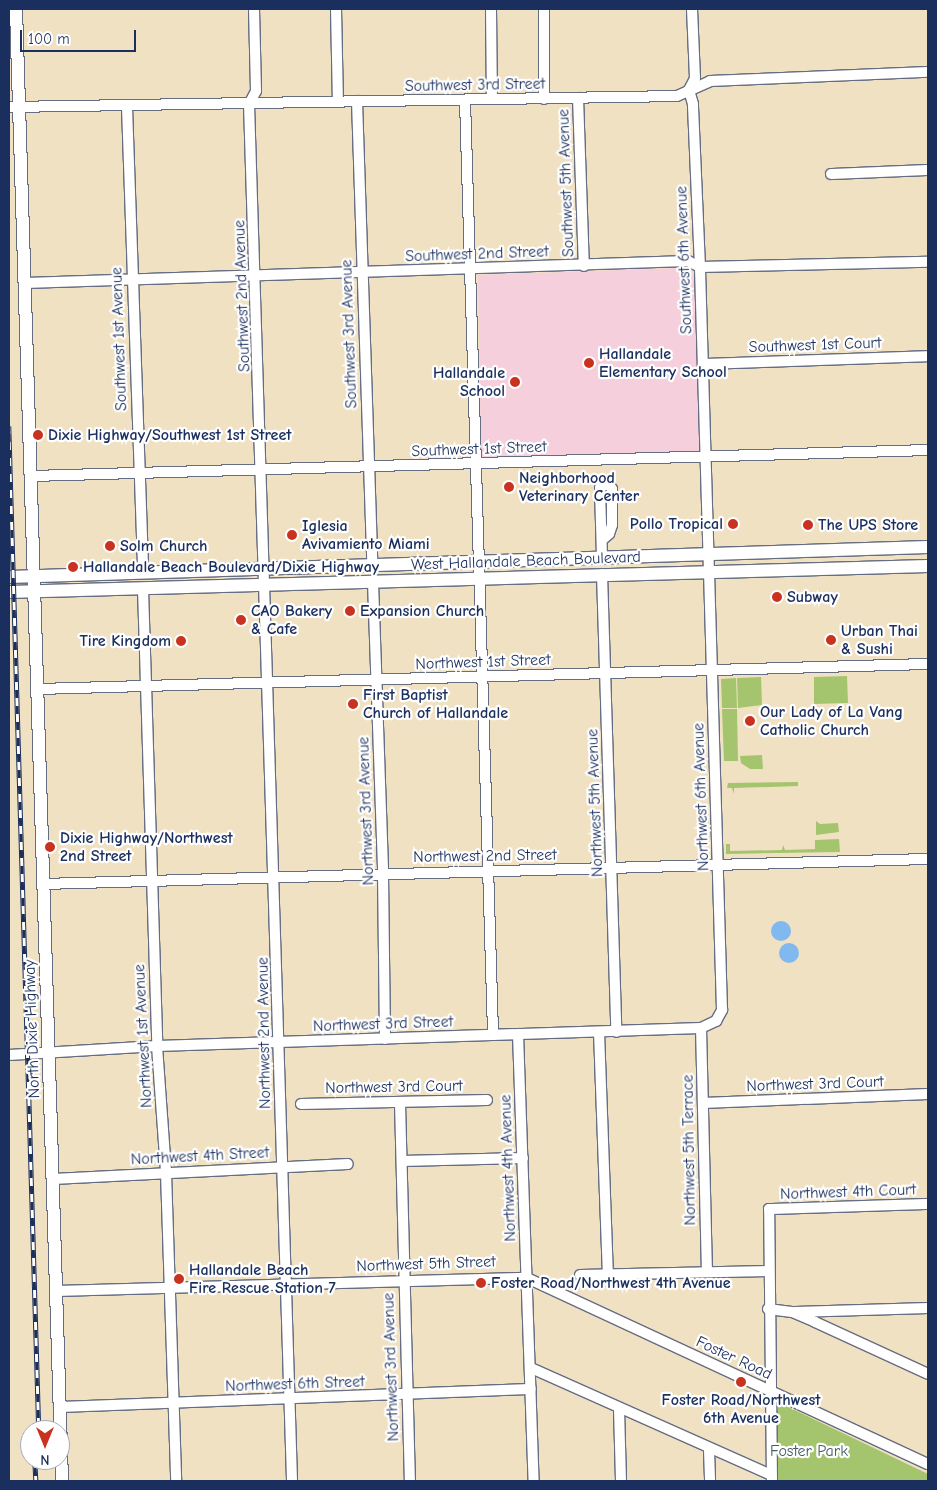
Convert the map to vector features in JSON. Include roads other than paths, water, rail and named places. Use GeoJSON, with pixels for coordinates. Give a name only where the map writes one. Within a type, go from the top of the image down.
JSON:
{"type":"FeatureCollection","features":[{"type":"Feature","properties":{"kind":"main road","name":"North Dixie Highway"},"geometry":{"type":"LineString","coordinates":[[16,9],[14,107],[25,283],[32,476],[62,1481]]}},
{"type":"Feature","properties":{"kind":"main road","name":"West Hallandale Beach Boulevard"},"geometry":{"type":"LineString","coordinates":[[9,577],[143,570],[478,563],[602,557],[708,556],[928,546]]}},
{"type":"Feature","properties":{"kind":"main road","name":"West Hallandale Beach Boulevard"},"geometry":{"type":"LineString","coordinates":[[9,592],[926,565]]}},
{"type":"Feature","properties":{"kind":"street","name":"Southwest 2nd Avenue"},"geometry":{"type":"LineString","coordinates":[[254,9],[256,91],[249,104],[257,275],[265,585]]}},
{"type":"Feature","properties":{"kind":"street"},"geometry":{"type":"LineString","coordinates":[[336,9],[338,102]]}},
{"type":"Feature","properties":{"kind":"street"},"geometry":{"type":"LineString","coordinates":[[491,9],[492,99]]}},
{"type":"Feature","properties":{"kind":"street"},"geometry":{"type":"LineString","coordinates":[[544,9],[544,99]]}},
{"type":"Feature","properties":{"kind":"street","name":"Southwest 6th Avenue"},"geometry":{"type":"LineString","coordinates":[[692,9],[695,78],[689,90],[693,104],[700,267],[708,571]]}},
{"type":"Feature","properties":{"kind":"street","name":"Southwest 3rd Street"},"geometry":{"type":"LineString","coordinates":[[14,107],[127,107],[677,96],[710,81],[928,72]]}},
{"type":"Feature","properties":{"kind":"street","name":"Southwest 5th Avenue"},"geometry":{"type":"LineString","coordinates":[[578,98],[584,266]]}},
{"type":"Feature","properties":{"kind":"street"},"geometry":{"type":"LineString","coordinates":[[465,100],[472,269],[478,579],[493,1035]]}},
{"type":"Feature","properties":{"kind":"street","name":"Southwest 3rd Avenue"},"geometry":{"type":"LineString","coordinates":[[357,101],[372,565]]}},
{"type":"Feature","properties":{"kind":"street","name":"Southwest 1st Avenue"},"geometry":{"type":"LineString","coordinates":[[127,107],[138,474],[143,570]]}},
{"type":"Feature","properties":{"kind":"street"},"geometry":{"type":"LineString","coordinates":[[830,174],[928,170]]}},
{"type":"Feature","properties":{"kind":"street","name":"Southwest 2nd Street"},"geometry":{"type":"LineString","coordinates":[[25,283],[688,262],[700,267],[928,262]]}},
{"type":"Feature","properties":{"kind":"street","name":"Southwest 1st Court"},"geometry":{"type":"LineString","coordinates":[[702,364],[928,356]]}},
{"type":"Feature","properties":{"kind":"street","name":"Southwest 1st Street"},"geometry":{"type":"LineString","coordinates":[[32,476],[262,471],[928,450]]}},
{"type":"Feature","properties":{"kind":"street"},"geometry":{"type":"LineString","coordinates":[[602,557],[603,539]]}},
{"type":"Feature","properties":{"kind":"street","name":"Northwest 6th Avenue"},"geometry":{"type":"LineString","coordinates":[[708,571],[722,1010],[716,1021]]}},
{"type":"Feature","properties":{"kind":"street","name":"Northwest 5th Avenue"},"geometry":{"type":"LineString","coordinates":[[602,574],[616,1032]]}},
{"type":"Feature","properties":{"kind":"street","name":"Northwest 3rd Avenue"},"geometry":{"type":"LineString","coordinates":[[372,582],[384,874],[386,1039]]}},
{"type":"Feature","properties":{"kind":"street","name":"Northwest 2nd Avenue"},"geometry":{"type":"LineString","coordinates":[[265,585],[292,1481]]}},
{"type":"Feature","properties":{"kind":"street","name":"Northwest 1st Avenue"},"geometry":{"type":"LineString","coordinates":[[143,589],[157,1046],[166,1174],[176,1481]]}},
{"type":"Feature","properties":{"kind":"street","name":"Northwest 1st Street"},"geometry":{"type":"LineString","coordinates":[[38,689],[928,664]]}},
{"type":"Feature","properties":{"kind":"street","name":"Northwest 2nd Street"},"geometry":{"type":"LineString","coordinates":[[43,884],[928,859]]}},
{"type":"Feature","properties":{"kind":"street","name":"Northwest 3rd Street"},"geometry":{"type":"LineString","coordinates":[[9,1055],[157,1046],[701,1028],[716,1021]]}},
{"type":"Feature","properties":{"kind":"street","name":"Northwest 5th Terrace"},"geometry":{"type":"LineString","coordinates":[[701,1028],[707,1271]]}},
{"type":"Feature","properties":{"kind":"street"},"geometry":{"type":"LineString","coordinates":[[599,1032],[608,1274]]}},
{"type":"Feature","properties":{"kind":"street","name":"Northwest 4th Avenue"},"geometry":{"type":"LineString","coordinates":[[518,1034],[534,1481]]}},
{"type":"Feature","properties":{"kind":"street","name":"Northwest 3rd Court"},"geometry":{"type":"LineString","coordinates":[[703,1103],[928,1094]]}},
{"type":"Feature","properties":{"kind":"street","name":"Northwest 3rd Court"},"geometry":{"type":"LineString","coordinates":[[301,1104],[487,1100]]}},
{"type":"Feature","properties":{"kind":"street","name":"Northwest 3rd Avenue"},"geometry":{"type":"LineString","coordinates":[[400,1103],[403,1280],[410,1481]]}},
{"type":"Feature","properties":{"kind":"street"},"geometry":{"type":"LineString","coordinates":[[402,1160],[523,1158]]}},
{"type":"Feature","properties":{"kind":"street","name":"Northwest 4th Street"},"geometry":{"type":"LineString","coordinates":[[53,1179],[348,1164]]}},
{"type":"Feature","properties":{"kind":"street","name":"Northwest 4th Court"},"geometry":{"type":"LineString","coordinates":[[769,1271],[769,1209],[928,1204]]}},
{"type":"Feature","properties":{"kind":"street"},"geometry":{"type":"LineString","coordinates":[[531,1368],[772,1478],[768,1309],[769,1271],[707,1271],[580,1276]]}},
{"type":"Feature","properties":{"kind":"street","name":"Northwest 5th Street"},"geometry":{"type":"LineString","coordinates":[[56,1291],[286,1283],[527,1278]]}},
{"type":"Feature","properties":{"kind":"street","name":"Foster Road"},"geometry":{"type":"LineString","coordinates":[[527,1278],[928,1464]]}},
{"type":"Feature","properties":{"kind":"street"},"geometry":{"type":"LineString","coordinates":[[768,1309],[792,1312],[928,1308]]}},
{"type":"Feature","properties":{"kind":"street"},"geometry":{"type":"LineString","coordinates":[[792,1312],[928,1374]]}},
{"type":"Feature","properties":{"kind":"street","name":"Northwest 6th Street"},"geometry":{"type":"LineString","coordinates":[[60,1407],[531,1389]]}},
{"type":"Feature","properties":{"kind":"street"},"geometry":{"type":"LineString","coordinates":[[619,1409],[621,1481]]}},
{"type":"Feature","properties":{"kind":"street"},"geometry":{"type":"LineString","coordinates":[[709,1450],[710,1481]]}},
{"type":"Feature","properties":{"kind":"water"},"geometry":{"type":"Polygon","coordinates":[[[781,921],[788,924],[791,931],[788,938],[781,941],[774,938],[771,931],[774,924],[781,921]]]}},
{"type":"Feature","properties":{"kind":"water"},"geometry":{"type":"Polygon","coordinates":[[[789,943],[796,946],[799,953],[796,960],[789,963],[782,960],[779,953],[782,946],[789,943]]]}},
{"type":"Feature","properties":{"kind":"railway"},"geometry":{"type":"LineString","coordinates":[[9,426],[39,1420]]}},
{"type":"Feature","properties":{"kind":"railway"},"geometry":{"type":"LineString","coordinates":[[35,1470],[36,1481]]}},
{"type":"Feature","properties":{"kind":"place","name":"Hallandale Elementary School"},"geometry":{"type":"Point","coordinates":[589,363]}},
{"type":"Feature","properties":{"kind":"place","name":"Hallandale School"},"geometry":{"type":"Point","coordinates":[515,382]}},
{"type":"Feature","properties":{"kind":"place","name":"Dixie Highway/Southwest 1st Street"},"geometry":{"type":"Point","coordinates":[38,435]}},
{"type":"Feature","properties":{"kind":"place","name":"Neighborhood Veterinary Center"},"geometry":{"type":"Point","coordinates":[509,487]}},
{"type":"Feature","properties":{"kind":"place","name":"Pollo Tropical"},"geometry":{"type":"Point","coordinates":[733,524]}},
{"type":"Feature","properties":{"kind":"place","name":"The UPS Store"},"geometry":{"type":"Point","coordinates":[808,525]}},
{"type":"Feature","properties":{"kind":"place","name":"Iglesia Avivamiento Miami"},"geometry":{"type":"Point","coordinates":[292,535]}},
{"type":"Feature","properties":{"kind":"place","name":"Solm Church"},"geometry":{"type":"Point","coordinates":[110,546]}},
{"type":"Feature","properties":{"kind":"place","name":"Hallandale Beach Boulevard/Dixie Highway"},"geometry":{"type":"Point","coordinates":[73,567]}},
{"type":"Feature","properties":{"kind":"place","name":"Subway"},"geometry":{"type":"Point","coordinates":[777,597]}},
{"type":"Feature","properties":{"kind":"place","name":"Expansion Church"},"geometry":{"type":"Point","coordinates":[350,611]}},
{"type":"Feature","properties":{"kind":"place","name":"CAO Bakery & Cafe"},"geometry":{"type":"Point","coordinates":[241,620]}},
{"type":"Feature","properties":{"kind":"place","name":"Urban Thai & Sushi"},"geometry":{"type":"Point","coordinates":[831,640]}},
{"type":"Feature","properties":{"kind":"place","name":"Tire Kingdom"},"geometry":{"type":"Point","coordinates":[181,641]}},
{"type":"Feature","properties":{"kind":"place","name":"First Baptist Church of Hallandale"},"geometry":{"type":"Point","coordinates":[353,704]}},
{"type":"Feature","properties":{"kind":"place","name":"Our Lady of La Vang Catholic Church"},"geometry":{"type":"Point","coordinates":[750,721]}},
{"type":"Feature","properties":{"kind":"place","name":"Dixie Highway/Northwest 2nd Street"},"geometry":{"type":"Point","coordinates":[50,847]}},
{"type":"Feature","properties":{"kind":"place","name":"Hallandale Beach Fire Rescue Station 7"},"geometry":{"type":"Point","coordinates":[179,1279]}},
{"type":"Feature","properties":{"kind":"place","name":"Foster Road/Northwest 4th Avenue"},"geometry":{"type":"Point","coordinates":[481,1283]}},
{"type":"Feature","properties":{"kind":"place","name":"Foster Road/Northwest 6th Avenue"},"geometry":{"type":"Point","coordinates":[741,1382]}},
{"type":"Feature","properties":{"kind":"park label","name":"Foster Park"},"geometry":{"type":"Point","coordinates":[809,1451]}}]}
